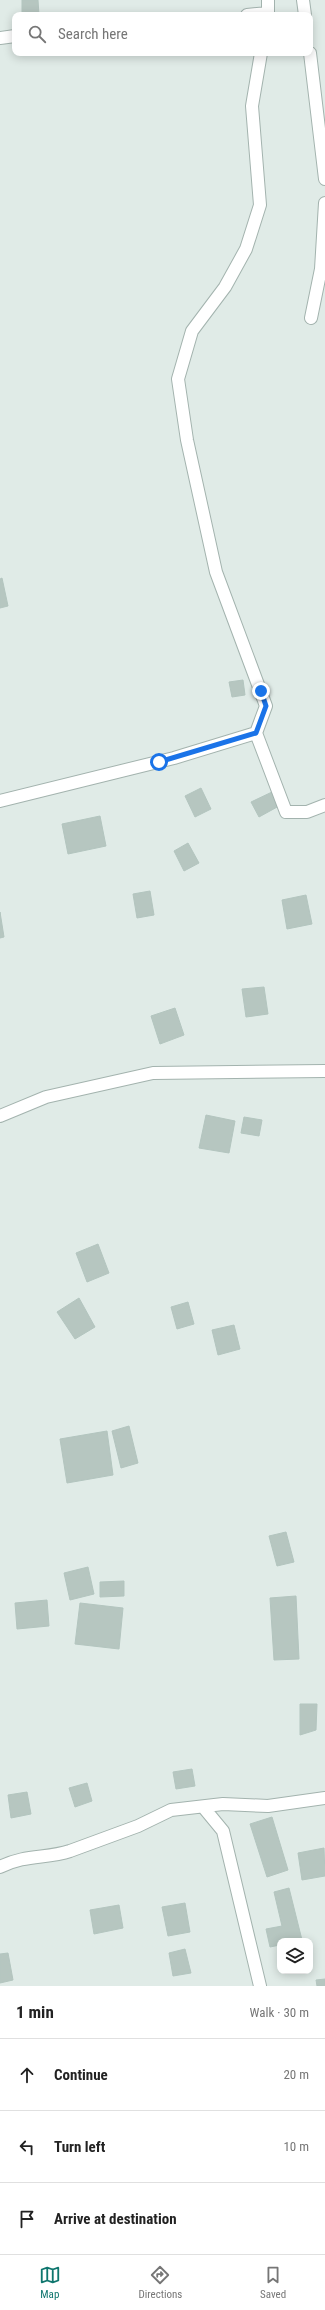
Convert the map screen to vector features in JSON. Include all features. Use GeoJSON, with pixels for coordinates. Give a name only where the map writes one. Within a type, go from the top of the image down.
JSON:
{"type":"FeatureCollection","features":[{"type":"Feature","properties":{"kind":"street"},"geometry":{"type":"LineString","coordinates":[[268,0],[268,12]]}},
{"type":"Feature","properties":{"kind":"street"},"geometry":{"type":"LineString","coordinates":[[303,0],[305,12]]}},
{"type":"Feature","properties":{"kind":"street"},"geometry":{"type":"LineString","coordinates":[[0,38],[12,36]]}},
{"type":"Feature","properties":{"kind":"street"},"geometry":{"type":"LineString","coordinates":[[260,56],[252,106],[260,205],[246,249],[225,287],[192,331],[178,379],[187,440],[216,572],[266,706],[256,733],[286,812],[307,812],[325,805]]}},
{"type":"Feature","properties":{"kind":"street"},"geometry":{"type":"LineString","coordinates":[[310,56],[325,180]]}},
{"type":"Feature","properties":{"kind":"street"},"geometry":{"type":"LineString","coordinates":[[311,318],[321,269],[325,203]]}},
{"type":"Feature","properties":{"kind":"street"},"geometry":{"type":"LineString","coordinates":[[0,801],[174,758],[256,733]]}},
{"type":"Feature","properties":{"kind":"street"},"geometry":{"type":"LineString","coordinates":[[0,1116],[46,1097],[153,1073],[325,1071]]}},
{"type":"Feature","properties":{"kind":"street"},"geometry":{"type":"LineString","coordinates":[[0,1867],[29,1856],[60,1854],[70,1851],[138,1826],[171,1810],[204,1808],[223,1804],[268,1806],[325,1798]]}},
{"type":"Feature","properties":{"kind":"street"},"geometry":{"type":"LineString","coordinates":[[204,1808],[223,1830],[260,1986]]}},
{"type":"Feature","properties":{"kind":"building"},"geometry":{"type":"Polygon","coordinates":[[[22,0],[38,0],[39,12],[22,12],[22,0]]]}},
{"type":"Feature","properties":{"kind":"building"},"geometry":{"type":"Polygon","coordinates":[[[2,578],[8,606],[0,608],[0,579],[2,578]]]}},
{"type":"Feature","properties":{"kind":"building"},"geometry":{"type":"Polygon","coordinates":[[[243,680],[245,695],[232,697],[229,682],[243,680]]]}},
{"type":"Feature","properties":{"kind":"building"},"geometry":{"type":"Polygon","coordinates":[[[201,788],[211,809],[195,817],[185,796],[201,788]]]}},
{"type":"Feature","properties":{"kind":"building"},"geometry":{"type":"Polygon","coordinates":[[[272,792],[279,806],[259,817],[251,802],[272,792]]]}},
{"type":"Feature","properties":{"kind":"building"},"geometry":{"type":"Polygon","coordinates":[[[100,816],[106,846],[68,854],[62,824],[100,816]]]}},
{"type":"Feature","properties":{"kind":"building"},"geometry":{"type":"Polygon","coordinates":[[[188,843],[199,863],[184,871],[174,851],[188,843]]]}},
{"type":"Feature","properties":{"kind":"building"},"geometry":{"type":"Polygon","coordinates":[[[150,891],[154,915],[137,918],[133,894],[150,891]]]}},
{"type":"Feature","properties":{"kind":"building"},"geometry":{"type":"Polygon","coordinates":[[[306,895],[312,924],[287,929],[282,900],[306,895]]]}},
{"type":"Feature","properties":{"kind":"building"},"geometry":{"type":"Polygon","coordinates":[[[0,912],[4,937],[0,938],[0,912]]]}},
{"type":"Feature","properties":{"kind":"building"},"geometry":{"type":"Polygon","coordinates":[[[264,987],[268,1014],[246,1017],[242,989],[264,987]]]}},
{"type":"Feature","properties":{"kind":"building"},"geometry":{"type":"Polygon","coordinates":[[[175,1008],[184,1035],[160,1044],[151,1016],[175,1008]]]}},
{"type":"Feature","properties":{"kind":"building"},"geometry":{"type":"Polygon","coordinates":[[[206,1115],[235,1121],[229,1153],[199,1148],[206,1115]]]}},
{"type":"Feature","properties":{"kind":"building"},"geometry":{"type":"Polygon","coordinates":[[[244,1117],[262,1120],[259,1136],[241,1133],[244,1117]]]}},
{"type":"Feature","properties":{"kind":"building"},"geometry":{"type":"Polygon","coordinates":[[[98,1244],[109,1273],[87,1282],[76,1253],[98,1244]]]}},
{"type":"Feature","properties":{"kind":"building"},"geometry":{"type":"Polygon","coordinates":[[[79,1298],[95,1327],[75,1339],[57,1312],[79,1298]]]}},
{"type":"Feature","properties":{"kind":"building"},"geometry":{"type":"Polygon","coordinates":[[[188,1302],[194,1324],[177,1329],[171,1307],[188,1302]]]}},
{"type":"Feature","properties":{"kind":"building"},"geometry":{"type":"Polygon","coordinates":[[[234,1325],[240,1349],[218,1355],[212,1330],[234,1325]]]}},
{"type":"Feature","properties":{"kind":"building"},"geometry":{"type":"Polygon","coordinates":[[[129,1426],[138,1463],[121,1468],[112,1431],[129,1426]]]}},
{"type":"Feature","properties":{"kind":"building"},"geometry":{"type":"Polygon","coordinates":[[[107,1431],[113,1475],[67,1483],[60,1439],[107,1431]]]}},
{"type":"Feature","properties":{"kind":"building"},"geometry":{"type":"Polygon","coordinates":[[[286,1532],[294,1562],[277,1566],[269,1536],[286,1532]]]}},
{"type":"Feature","properties":{"kind":"building"},"geometry":{"type":"Polygon","coordinates":[[[88,1567],[94,1594],[70,1600],[64,1573],[88,1567]]]}},
{"type":"Feature","properties":{"kind":"building"},"geometry":{"type":"Polygon","coordinates":[[[124,1581],[124,1596],[100,1597],[100,1582],[124,1581]]]}},
{"type":"Feature","properties":{"kind":"building"},"geometry":{"type":"Polygon","coordinates":[[[296,1596],[299,1659],[274,1660],[270,1598],[296,1596]]]}},
{"type":"Feature","properties":{"kind":"building"},"geometry":{"type":"Polygon","coordinates":[[[47,1600],[49,1626],[17,1629],[15,1603],[47,1600]]]}},
{"type":"Feature","properties":{"kind":"building"},"geometry":{"type":"Polygon","coordinates":[[[80,1603],[123,1608],[119,1649],[75,1644],[80,1603]]]}},
{"type":"Feature","properties":{"kind":"building"},"geometry":{"type":"Polygon","coordinates":[[[300,1704],[317,1704],[316,1730],[300,1735],[300,1704]]]}},
{"type":"Feature","properties":{"kind":"building"},"geometry":{"type":"Polygon","coordinates":[[[192,1769],[195,1786],[176,1789],[173,1772],[192,1769]]]}},
{"type":"Feature","properties":{"kind":"building"},"geometry":{"type":"Polygon","coordinates":[[[87,1783],[92,1801],[75,1807],[69,1788],[87,1783]]]}},
{"type":"Feature","properties":{"kind":"building"},"geometry":{"type":"Polygon","coordinates":[[[27,1792],[31,1814],[11,1818],[8,1795],[27,1792]]]}},
{"type":"Feature","properties":{"kind":"building"},"geometry":{"type":"Polygon","coordinates":[[[272,1817],[288,1870],[267,1877],[250,1824],[272,1817]]]}},
{"type":"Feature","properties":{"kind":"building"},"geometry":{"type":"Polygon","coordinates":[[[324,1848],[325,1876],[302,1880],[298,1853],[324,1848]]]}},
{"type":"Feature","properties":{"kind":"building"},"geometry":{"type":"Polygon","coordinates":[[[289,1888],[302,1938],[277,1938],[277,1946],[270,1947],[266,1929],[282,1926],[274,1892],[289,1888]]]}},
{"type":"Feature","properties":{"kind":"building"},"geometry":{"type":"Polygon","coordinates":[[[185,1903],[190,1932],[168,1936],[162,1907],[185,1903]]]}},
{"type":"Feature","properties":{"kind":"building"},"geometry":{"type":"Polygon","coordinates":[[[119,1905],[123,1928],[94,1934],[90,1910],[119,1905]]]}},
{"type":"Feature","properties":{"kind":"building"},"geometry":{"type":"Polygon","coordinates":[[[185,1949],[191,1973],[173,1976],[169,1953],[185,1949]]]}},
{"type":"Feature","properties":{"kind":"building"},"geometry":{"type":"Polygon","coordinates":[[[8,1953],[13,1980],[0,1983],[0,1954],[8,1953]]]}},
{"type":"Feature","properties":{"kind":"building"},"geometry":{"type":"Polygon","coordinates":[[[325,1979],[325,1986],[317,1986],[316,1980],[325,1979]]]}},
{"type":"Feature","properties":{"kind":"route"},"geometry":{"type":"LineString","coordinates":[[159,762],[256,733],[266,706],[261,691]]}}]}
